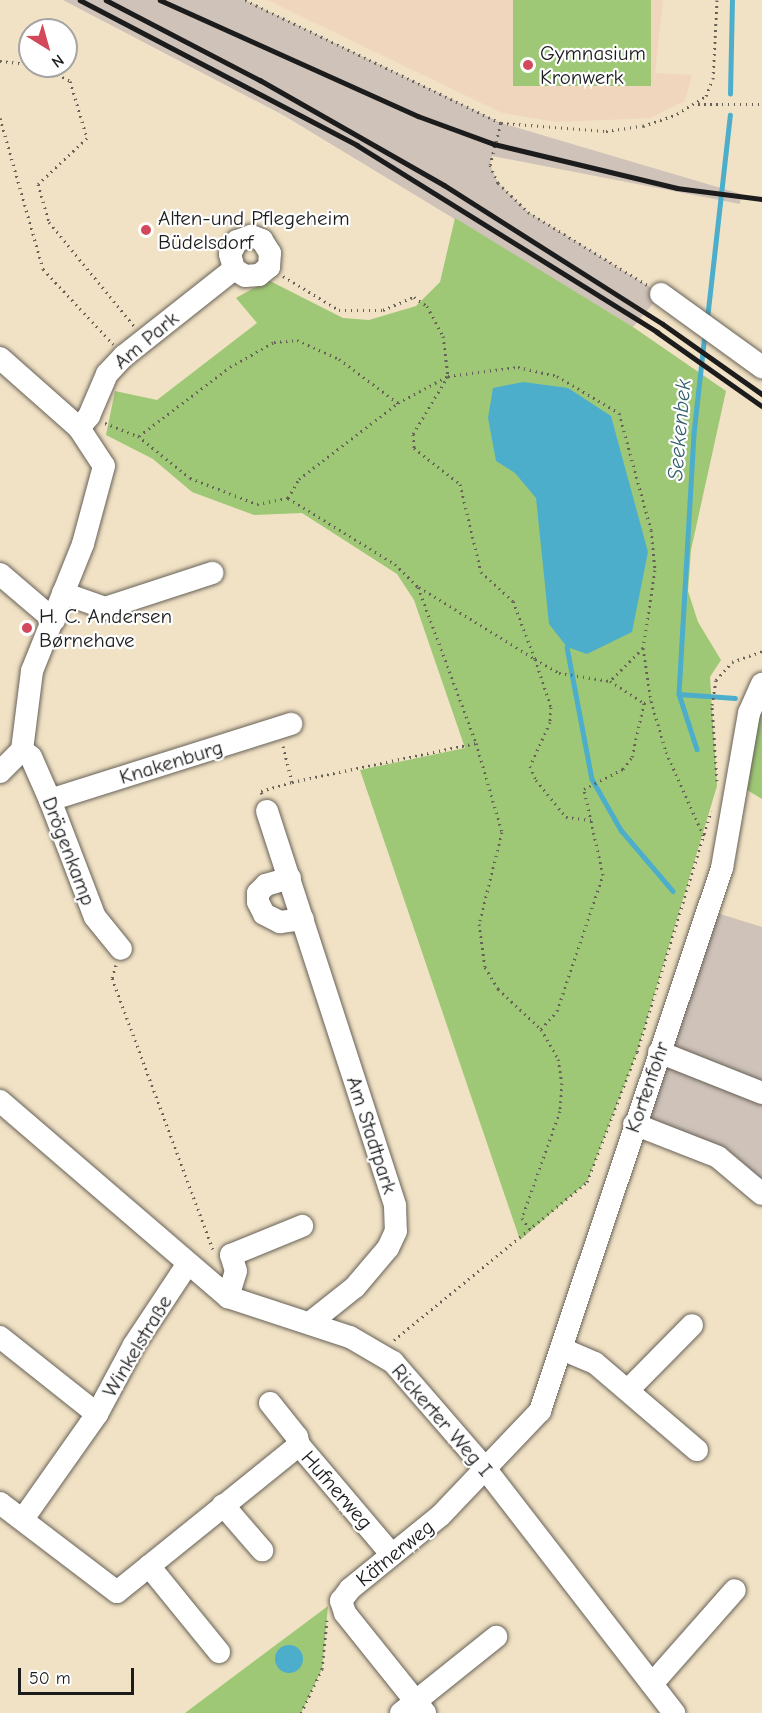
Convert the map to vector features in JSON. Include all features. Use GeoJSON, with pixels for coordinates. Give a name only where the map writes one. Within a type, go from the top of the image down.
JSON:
{"type":"FeatureCollection","features":[{"type":"Feature","properties":{"kind":"street"},"geometry":{"type":"LineString","coordinates":[[251,236],[262,240],[270,253],[268,267],[259,275],[245,276],[234,269],[230,254],[237,241],[251,236]]}},
{"type":"Feature","properties":{"kind":"street","name":"Am Park"},"geometry":{"type":"LineString","coordinates":[[84,422],[107,374],[124,356],[234,269]]}},
{"type":"Feature","properties":{"kind":"street"},"geometry":{"type":"LineString","coordinates":[[661,294],[762,367]]}},
{"type":"Feature","properties":{"kind":"street"},"geometry":{"type":"LineString","coordinates":[[0,358],[84,422],[104,466],[90,523],[32,672],[22,750],[0,772]]}},
{"type":"Feature","properties":{"kind":"street"},"geometry":{"type":"LineString","coordinates":[[63,593],[105,608],[212,573]]}},
{"type":"Feature","properties":{"kind":"street"},"geometry":{"type":"LineString","coordinates":[[0,574],[54,620]]}},
{"type":"Feature","properties":{"kind":"street","name":"Kortenfohr"},"geometry":{"type":"LineString","coordinates":[[484,1467],[540,1411],[634,1124],[722,868],[749,713],[762,684]]}},
{"type":"Feature","properties":{"kind":"street","name":"Knakenburg"},"geometry":{"type":"LineString","coordinates":[[50,800],[285,726]]}},
{"type":"Feature","properties":{"kind":"street","name":"Drögenkamp"},"geometry":{"type":"LineString","coordinates":[[22,750],[31,757],[50,800],[95,917],[121,949]]}},
{"type":"Feature","properties":{"kind":"street","name":"Am Stadtpark"},"geometry":{"type":"LineString","coordinates":[[267,811],[395,1206],[396,1231],[371,1270],[311,1322]]}},
{"type":"Feature","properties":{"kind":"street"},"geometry":{"type":"LineString","coordinates":[[290,878],[266,885],[258,892],[258,902],[264,914],[280,922],[303,920]]}},
{"type":"Feature","properties":{"kind":"street"},"geometry":{"type":"LineString","coordinates":[[659,1052],[762,1094]]}},
{"type":"Feature","properties":{"kind":"street","name":"Rickerter Weg I"},"geometry":{"type":"LineString","coordinates":[[0,1101],[187,1265],[228,1297],[311,1322],[377,1351],[393,1362],[484,1467],[674,1713]]}},
{"type":"Feature","properties":{"kind":"street"},"geometry":{"type":"LineString","coordinates":[[634,1124],[718,1157],[762,1194]]}},
{"type":"Feature","properties":{"kind":"street"},"geometry":{"type":"LineString","coordinates":[[228,1297],[236,1271],[231,1255],[302,1226]]}},
{"type":"Feature","properties":{"kind":"street","name":"Winkelstraße"},"geometry":{"type":"LineString","coordinates":[[0,1337],[97,1414],[134,1346],[187,1265]]}},
{"type":"Feature","properties":{"kind":"street"},"geometry":{"type":"LineString","coordinates":[[628,1390],[692,1326]]}},
{"type":"Feature","properties":{"kind":"street"},"geometry":{"type":"LineString","coordinates":[[562,1349],[595,1364],[697,1450]]}},
{"type":"Feature","properties":{"kind":"street"},"geometry":{"type":"LineString","coordinates":[[270,1403],[297,1437],[299,1445]]}},
{"type":"Feature","properties":{"kind":"street"},"geometry":{"type":"LineString","coordinates":[[22,1519],[97,1414]]}},
{"type":"Feature","properties":{"kind":"street","name":"Hufnerweg"},"geometry":{"type":"LineString","coordinates":[[0,1503],[117,1592],[299,1445],[391,1554]]}},
{"type":"Feature","properties":{"kind":"street","name":"Kätnerweg"},"geometry":{"type":"LineString","coordinates":[[484,1467],[441,1515],[350,1589],[341,1601],[345,1613],[413,1709],[496,1637]]}},
{"type":"Feature","properties":{"kind":"street"},"geometry":{"type":"LineString","coordinates":[[223,1505],[262,1550]]}},
{"type":"Feature","properties":{"kind":"street"},"geometry":{"type":"LineString","coordinates":[[149,1566],[219,1652]]}},
{"type":"Feature","properties":{"kind":"street"},"geometry":{"type":"LineString","coordinates":[[652,1684],[735,1590]]}},
{"type":"Feature","properties":{"kind":"path"},"geometry":{"type":"LineString","coordinates":[[245,0],[501,123],[606,131],[643,126],[697,104],[706,96],[713,79],[717,0]]}},
{"type":"Feature","properties":{"kind":"path"},"geometry":{"type":"LineString","coordinates":[[0,61],[18,63]]}},
{"type":"Feature","properties":{"kind":"path"},"geometry":{"type":"LineString","coordinates":[[64,78],[70,81],[87,138],[38,184],[49,222],[146,339]]}},
{"type":"Feature","properties":{"kind":"path"},"geometry":{"type":"LineString","coordinates":[[697,104],[762,104]]}},
{"type":"Feature","properties":{"kind":"path"},"geometry":{"type":"LineString","coordinates":[[0,118],[43,269],[124,356]]}},
{"type":"Feature","properties":{"kind":"path"},"geometry":{"type":"LineString","coordinates":[[501,123],[490,165],[498,183],[528,212],[661,294]]}},
{"type":"Feature","properties":{"kind":"path"},"geometry":{"type":"LineString","coordinates":[[268,267],[339,310],[383,310],[414,297],[427,306],[443,336],[448,376],[412,434],[414,448],[460,484],[481,572],[513,601],[535,659],[551,707],[550,722],[530,766],[536,780],[566,817],[591,820]]}},
{"type":"Feature","properties":{"kind":"path"},"geometry":{"type":"LineString","coordinates":[[138,436],[230,367],[274,342],[297,340],[339,359],[398,403]]}},
{"type":"Feature","properties":{"kind":"path"},"geometry":{"type":"LineString","coordinates":[[288,498],[299,479],[398,403],[448,376],[518,367],[557,376],[619,413],[651,530],[655,570],[643,648],[651,701],[666,752],[705,838]]}},
{"type":"Feature","properties":{"kind":"path"},"geometry":{"type":"LineString","coordinates":[[84,422],[138,436],[190,478],[257,504],[288,498],[396,564],[418,587],[559,673],[610,681],[644,703],[651,701]]}},
{"type":"Feature","properties":{"kind":"path"},"geometry":{"type":"LineString","coordinates":[[418,587],[476,743],[502,832],[498,861],[486,889],[479,943],[485,967],[498,989],[541,1029],[558,1059],[562,1083],[560,1111],[522,1218],[531,1231]]}},
{"type":"Feature","properties":{"kind":"path"},"geometry":{"type":"LineString","coordinates":[[610,681],[643,648]]}},
{"type":"Feature","properties":{"kind":"path"},"geometry":{"type":"LineString","coordinates":[[717,786],[712,705],[716,680],[732,662],[762,651]]}},
{"type":"Feature","properties":{"kind":"path"},"geometry":{"type":"LineString","coordinates":[[541,1029],[557,1011],[603,875],[585,789],[623,769],[632,757],[644,703]]}},
{"type":"Feature","properties":{"kind":"path"},"geometry":{"type":"LineString","coordinates":[[285,726],[292,782]]}},
{"type":"Feature","properties":{"kind":"path"},"geometry":{"type":"LineString","coordinates":[[267,811],[261,791],[292,782],[476,743]]}},
{"type":"Feature","properties":{"kind":"path"},"geometry":{"type":"LineString","coordinates":[[377,1351],[531,1231],[587,1182],[637,1052],[705,838],[712,807]]}},
{"type":"Feature","properties":{"kind":"path"},"geometry":{"type":"LineString","coordinates":[[121,949],[112,978],[213,1251],[231,1255]]}},
{"type":"Feature","properties":{"kind":"path"},"geometry":{"type":"LineString","coordinates":[[301,1713],[322,1669],[327,1616]]}},
{"type":"Feature","properties":{"kind":"shaded area"},"geometry":{"type":"Polygon","coordinates":[[[63,0],[245,0],[501,123],[741,194],[740,204],[492,156],[490,165],[498,183],[528,212],[661,294],[633,327],[283,115],[63,0]]]}},
{"type":"Feature","properties":{"kind":"shaded area","name":"Gymnasium Kronwerk"},"geometry":{"type":"Polygon","coordinates":[[[267,0],[663,0],[655,73],[692,75],[685,101],[650,118],[557,122],[502,113],[267,0]]]}},
{"type":"Feature","properties":{"kind":"shaded area"},"geometry":{"type":"Polygon","coordinates":[[[701,908],[762,927],[762,1184],[630,1115],[701,908]]]}},
{"type":"Feature","properties":{"kind":"green space"},"geometry":{"type":"Polygon","coordinates":[[[513,0],[651,0],[651,86],[513,86],[513,0]]]}},
{"type":"Feature","properties":{"kind":"green space"},"geometry":{"type":"Polygon","coordinates":[[[455,218],[633,327],[726,391],[691,550],[688,591],[698,622],[721,660],[710,677],[717,786],[637,1052],[587,1182],[520,1240],[360,770],[465,748],[414,600],[397,574],[302,513],[254,515],[192,492],[153,459],[106,435],[115,391],[157,400],[257,323],[236,298],[268,280],[343,318],[369,320],[416,306],[440,282],[455,218]]]}},
{"type":"Feature","properties":{"kind":"green space"},"geometry":{"type":"Polygon","coordinates":[[[762,695],[762,799],[747,790],[762,695]]]}},
{"type":"Feature","properties":{"kind":"green space"},"geometry":{"type":"Polygon","coordinates":[[[328,1606],[322,1669],[301,1713],[185,1713],[328,1606]]]}},
{"type":"Feature","properties":{"kind":"water"},"geometry":{"type":"Polygon","coordinates":[[[523,382],[568,388],[611,416],[648,552],[632,632],[587,654],[567,647],[549,624],[536,498],[515,473],[496,461],[488,418],[493,388],[523,382]]]}},
{"type":"Feature","properties":{"kind":"water"},"geometry":{"type":"Polygon","coordinates":[[[289,1645],[299,1649],[303,1659],[299,1669],[289,1673],[279,1669],[275,1659],[279,1649],[289,1645]]]}},
{"type":"Feature","properties":{"kind":"waterway","name":"Seekenbek"},"geometry":{"type":"LineString","coordinates":[[730,94],[732,0]]}},
{"type":"Feature","properties":{"kind":"waterway","name":"Seekenbek"},"geometry":{"type":"LineString","coordinates":[[707,319],[730,115]]}},
{"type":"Feature","properties":{"kind":"waterway","name":"Seekenbek"},"geometry":{"type":"LineString","coordinates":[[705,334],[694,434],[679,694],[735,698]]}},
{"type":"Feature","properties":{"kind":"waterway"},"geometry":{"type":"LineString","coordinates":[[567,647],[592,779],[621,830],[673,891]]}},
{"type":"Feature","properties":{"kind":"waterway"},"geometry":{"type":"LineString","coordinates":[[679,694],[697,749]]}},
{"type":"Feature","properties":{"kind":"railway"},"geometry":{"type":"LineString","coordinates":[[80,0],[357,145],[657,332],[762,406]]}},
{"type":"Feature","properties":{"kind":"railway"},"geometry":{"type":"LineString","coordinates":[[106,0],[260,80],[444,185],[663,324],[762,394]]}},
{"type":"Feature","properties":{"kind":"railway"},"geometry":{"type":"LineString","coordinates":[[160,0],[418,116],[494,144],[677,188],[762,199]]}},
{"type":"Feature","properties":{"kind":"place","name":"Gymnasium Kronwerk"},"geometry":{"type":"Point","coordinates":[528,65]}},
{"type":"Feature","properties":{"kind":"place","name":"Alten-und Pflegeheim Büdelsdorf"},"geometry":{"type":"Point","coordinates":[146,230]}},
{"type":"Feature","properties":{"kind":"place","name":"H. C. Andersen Børnehave"},"geometry":{"type":"Point","coordinates":[27,628]}}]}
